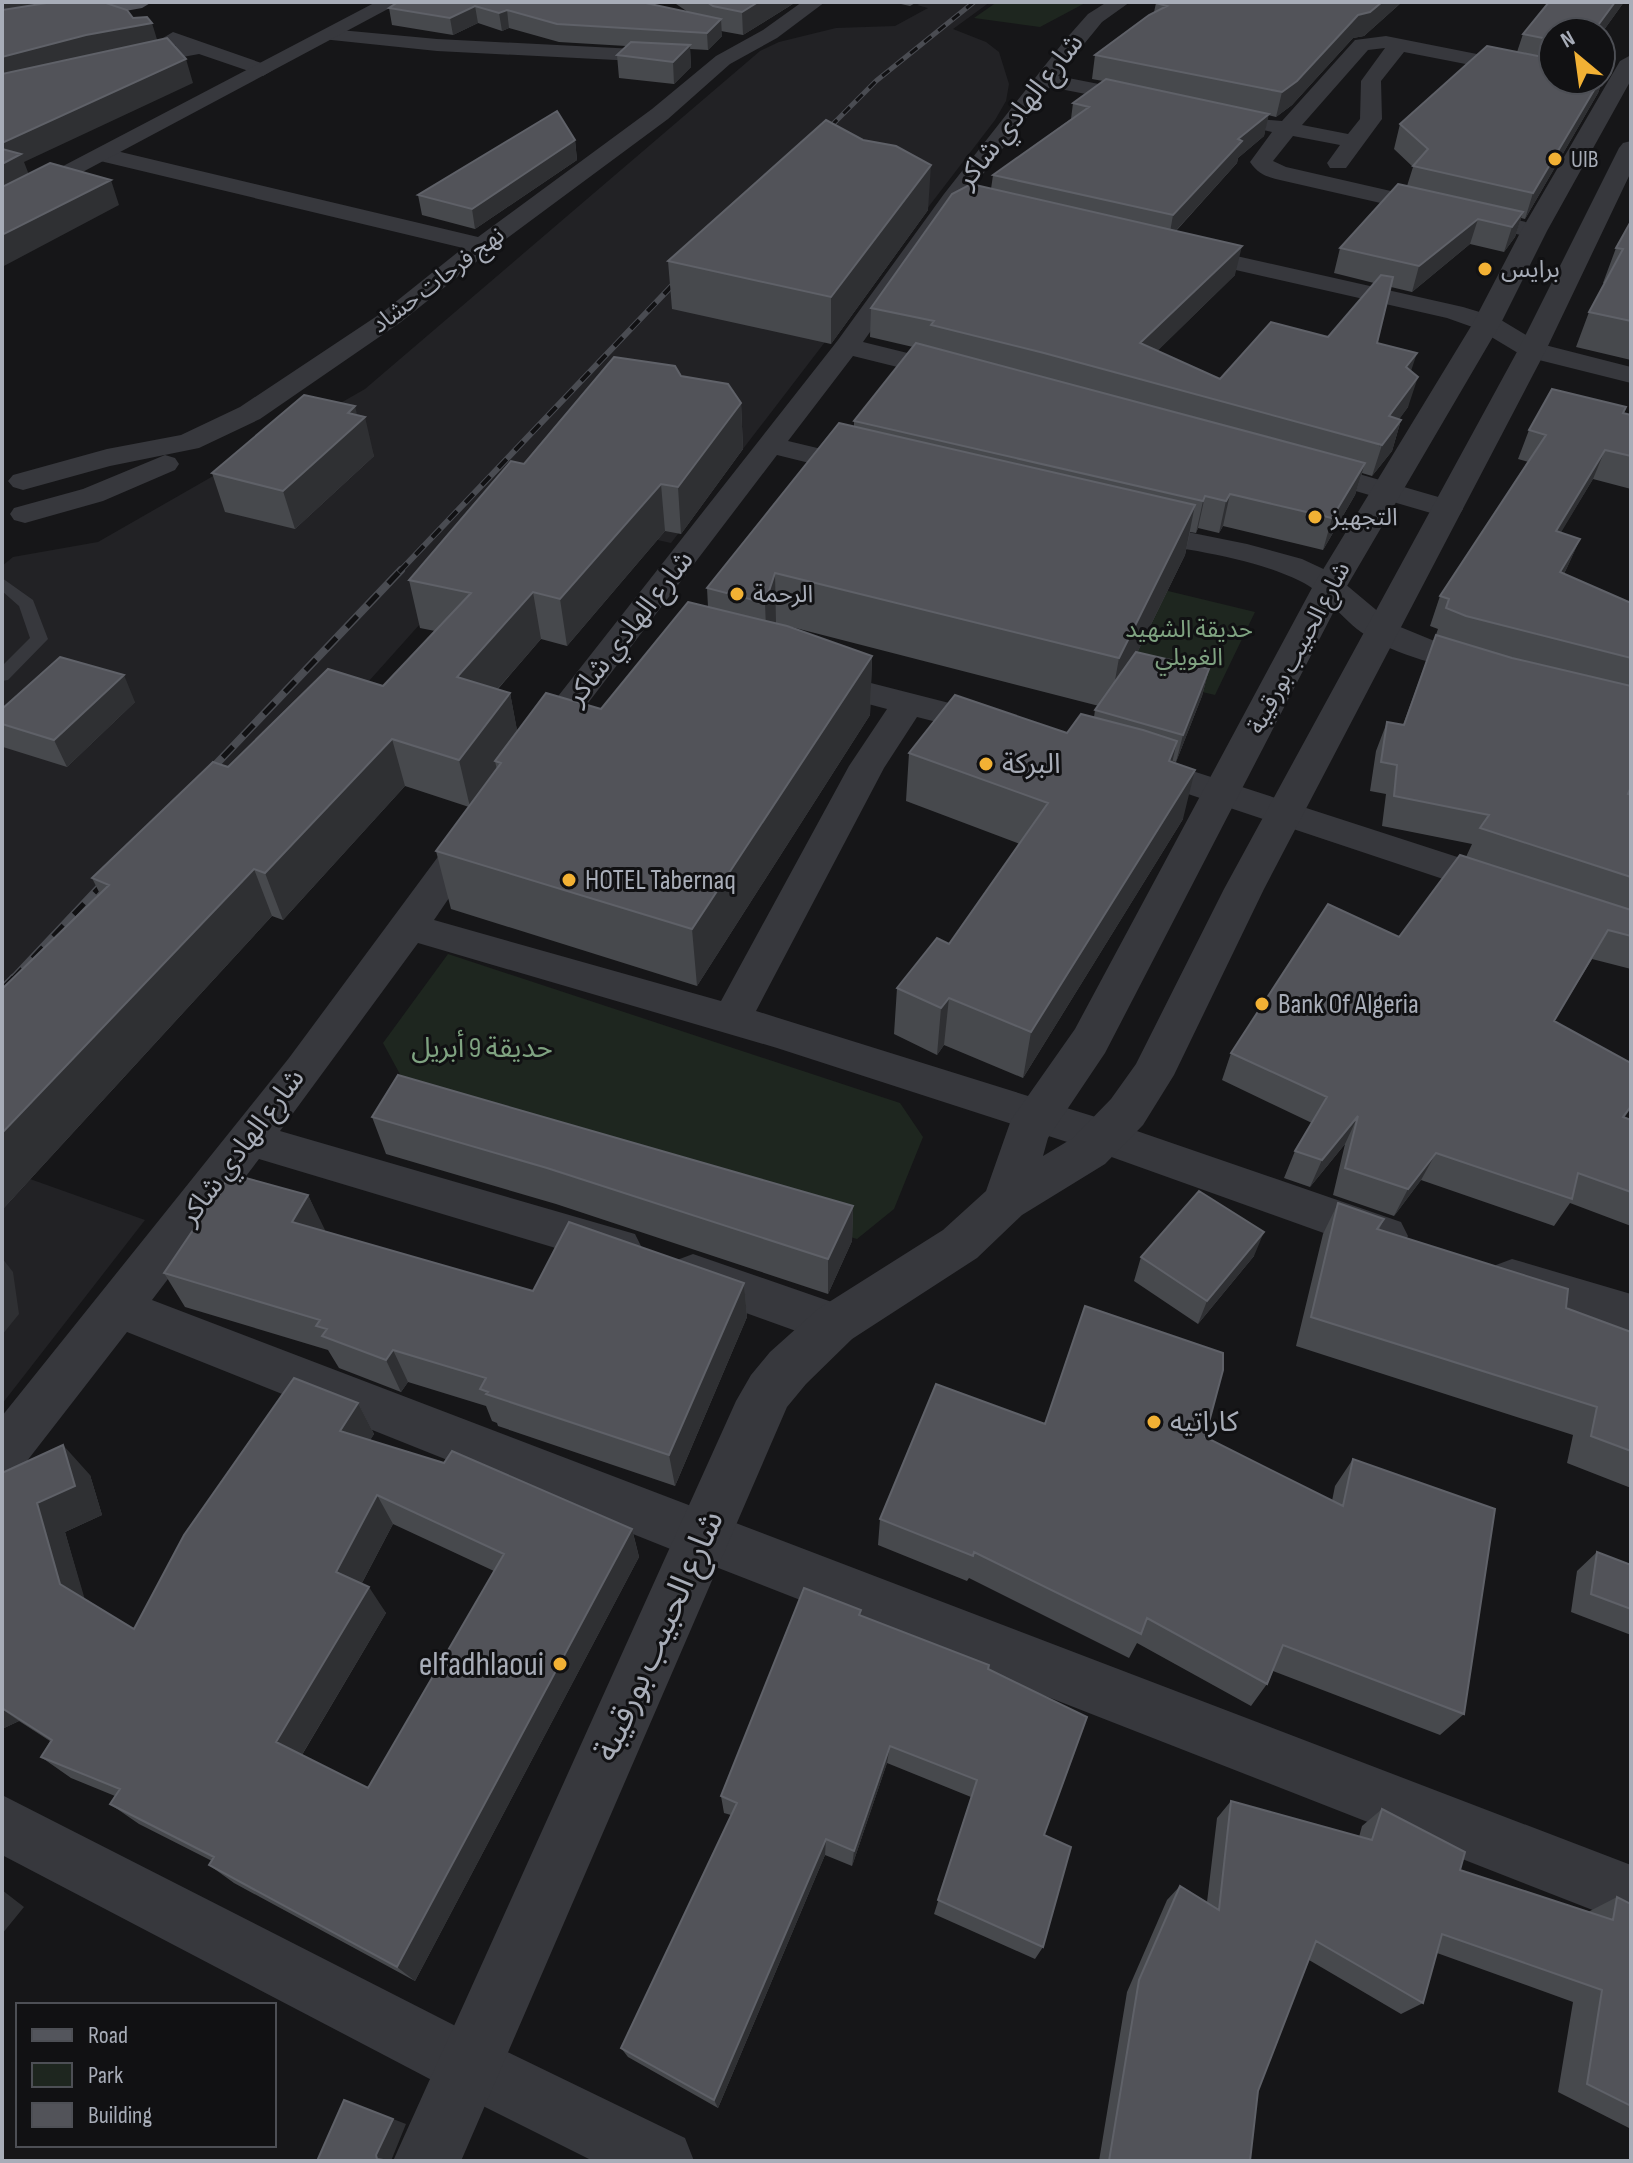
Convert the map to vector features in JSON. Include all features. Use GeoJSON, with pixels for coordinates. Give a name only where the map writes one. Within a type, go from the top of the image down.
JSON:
{"type":"FeatureCollection","features":[{"type":"Feature","properties":{"kind":"main road"},"geometry":{"type":"LineString","coordinates":[[2,27],[142,2]]}},
{"type":"Feature","properties":{"kind":"street"},"geometry":{"type":"LineString","coordinates":[[2,208],[391,2]]}},
{"type":"Feature","properties":{"kind":"street","name":"نهج فرحات حشاد"},"geometry":{"type":"LineString","coordinates":[[12,479],[189,442],[250,413],[392,317],[482,245],[660,114],[723,60],[770,34],[815,2]]}},
{"type":"Feature","properties":{"kind":"street","name":"شارع الهادي شاكر"},"geometry":{"type":"LineString","coordinates":[[521,767],[645,635],[770,445],[847,346],[967,203],[1082,30],[1120,2]]}},
{"type":"Feature","properties":{"kind":"street"},"geometry":{"type":"LineString","coordinates":[[95,10],[263,70]]}},
{"type":"Feature","properties":{"kind":"street"},"geometry":{"type":"LineString","coordinates":[[329,35],[452,46],[723,60]]}},
{"type":"Feature","properties":{"kind":"street"},"geometry":{"type":"LineString","coordinates":[[1534,231],[1270,170],[1261,162],[1362,44],[1379,41],[1400,44],[1537,72]]}},
{"type":"Feature","properties":{"kind":"street"},"geometry":{"type":"LineString","coordinates":[[1322,183],[1371,119],[1371,81],[1400,44]]}},
{"type":"Feature","properties":{"kind":"street"},"geometry":{"type":"LineString","coordinates":[[107,65],[198,48]]}},
{"type":"Feature","properties":{"kind":"street"},"geometry":{"type":"LineString","coordinates":[[1046,80],[1167,104]]}},
{"type":"Feature","properties":{"kind":"street","name":"شارع الحبيب بورقيبة"},"geometry":{"type":"LineString","coordinates":[[1006,1201],[1020,1148],[1090,1041],[1330,586],[1487,323],[1603,96]]}},
{"type":"Feature","properties":{"kind":"street"},"geometry":{"type":"LineString","coordinates":[[1242,119],[1355,142]]}},
{"type":"Feature","properties":{"kind":"street"},"geometry":{"type":"LineString","coordinates":[[104,155],[482,245]]}},
{"type":"Feature","properties":{"kind":"street","name":"شارع الحبيب بورقيبة"},"geometry":{"type":"LineString","coordinates":[[427,2161],[769,1391],[788,1368],[835,1324],[960,1244],[1006,1201],[1089,1151],[1127,1112],[1152,1075],[1237,903],[1626,168]]}},
{"type":"Feature","properties":{"kind":"street"},"geometry":{"type":"LineString","coordinates":[[1152,244],[1387,296],[1487,323],[1532,350],[1631,375]]}},
{"type":"Feature","properties":{"kind":"street"},"geometry":{"type":"LineString","coordinates":[[847,346],[984,381]]}},
{"type":"Feature","properties":{"kind":"street"},"geometry":{"type":"LineString","coordinates":[[14,520],[93,495],[158,469],[178,457],[189,442]]}},
{"type":"Feature","properties":{"kind":"street"},"geometry":{"type":"LineString","coordinates":[[770,445],[892,474]]}},
{"type":"Feature","properties":{"kind":"street"},"geometry":{"type":"LineString","coordinates":[[1275,460],[1448,509]]}},
{"type":"Feature","properties":{"kind":"street"},"geometry":{"type":"LineString","coordinates":[[12,479],[32,487],[36,495],[14,520]]}},
{"type":"Feature","properties":{"kind":"street"},"geometry":{"type":"LineString","coordinates":[[1108,524],[1264,559],[1311,574],[1330,586],[1351,610],[1382,631],[1514,674]]}},
{"type":"Feature","properties":{"kind":"street"},"geometry":{"type":"LineString","coordinates":[[784,672],[1026,733]]}},
{"type":"Feature","properties":{"kind":"street"},"geometry":{"type":"LineString","coordinates":[[731,1019],[867,766],[908,704]]}},
{"type":"Feature","properties":{"kind":"street"},"geometry":{"type":"LineString","coordinates":[[1102,754],[1536,897]]}},
{"type":"Feature","properties":{"kind":"street","name":"شارع الهادي شاكر"},"geometry":{"type":"LineString","coordinates":[[2,1454],[119,1308],[410,927],[495,804]]}},
{"type":"Feature","properties":{"kind":"street"},"geometry":{"type":"LineString","coordinates":[[410,927],[731,1019],[1040,1116],[1421,1248]]}},
{"type":"Feature","properties":{"kind":"street"},"geometry":{"type":"LineString","coordinates":[[249,1138],[382,1181],[555,1226],[835,1324]]}},
{"type":"Feature","properties":{"kind":"street"},"geometry":{"type":"LineString","coordinates":[[1481,1269],[1631,1315]]}},
{"type":"Feature","properties":{"kind":"street"},"geometry":{"type":"LineString","coordinates":[[119,1308],[1631,1895]]}},
{"type":"Feature","properties":{"kind":"street"},"geometry":{"type":"LineString","coordinates":[[2,1824],[469,2066],[662,2161]]}},
{"type":"Feature","properties":{"kind":"lane"},"geometry":{"type":"LineString","coordinates":[[2,583],[27,604],[39,639],[2,676]]}},
{"type":"Feature","properties":{"kind":"shaded area"},"geometry":{"type":"Polygon","coordinates":[[[924,2],[990,2],[953,29],[986,42],[999,52],[1009,84],[1006,101],[995,120],[671,543],[522,510],[2,1091],[2,566],[13,557],[98,542],[365,389],[760,51],[779,42],[836,28],[895,26],[928,8],[917,5],[924,2]]]}},
{"type":"Feature","properties":{"kind":"shaded area"},"geometry":{"type":"Polygon","coordinates":[[[2,1169],[145,1220],[2,1404],[2,1169]]]}},
{"type":"Feature","properties":{"kind":"green space"},"geometry":{"type":"Polygon","coordinates":[[[997,2],[1087,2],[1040,27],[974,18],[997,2]]]}},
{"type":"Feature","properties":{"kind":"green space","name":"حديقة الشهيد الغويلي"},"geometry":{"type":"Polygon","coordinates":[[[1164,590],[1255,612],[1215,695],[1121,673],[1164,590]]]}},
{"type":"Feature","properties":{"kind":"green space","name":"حديقة 9 أبريل"},"geometry":{"type":"Polygon","coordinates":[[[448,954],[900,1103],[923,1137],[894,1209],[857,1239],[420,1111],[383,1043],[448,954]]]}},
{"type":"Feature","properties":{"kind":"building"},"geometry":{"type":"Polygon","coordinates":[[[53,2],[103,2],[127,10],[133,18],[147,17],[152,23],[86,35],[2,57],[2,10],[53,2]]]}},
{"type":"Feature","properties":{"kind":"building"},"geometry":{"type":"Polygon","coordinates":[[[398,2],[641,2],[721,19],[707,33],[557,24],[507,10],[499,13],[475,6],[450,18],[389,8],[398,2]]]}},
{"type":"Feature","properties":{"kind":"building"},"geometry":{"type":"Polygon","coordinates":[[[707,2],[758,2],[742,12],[707,2]]]}},
{"type":"Feature","properties":{"kind":"building"},"geometry":{"type":"Polygon","coordinates":[[[1157,2],[1382,2],[1370,12],[1358,15],[1297,81],[1282,92],[1095,55],[1149,15],[1167,6],[1157,2]]]}},
{"type":"Feature","properties":{"kind":"building"},"geometry":{"type":"Polygon","coordinates":[[[1549,2],[1615,2],[1605,16],[1538,16],[1549,2]]]}},
{"type":"Feature","properties":{"kind":"building"},"geometry":{"type":"Polygon","coordinates":[[[1537,17],[1537,37],[1523,34],[1537,17]]]}},
{"type":"Feature","properties":{"kind":"building"},"geometry":{"type":"Polygon","coordinates":[[[167,38],[186,59],[2,143],[2,74],[167,38]]]}},
{"type":"Feature","properties":{"kind":"building"},"geometry":{"type":"Polygon","coordinates":[[[631,42],[690,45],[673,62],[617,55],[631,42]]]}},
{"type":"Feature","properties":{"kind":"building"},"geometry":{"type":"Polygon","coordinates":[[[1487,46],[1537,56],[1537,96],[1591,96],[1533,193],[1413,166],[1428,149],[1400,124],[1487,46]]]}},
{"type":"Feature","properties":{"kind":"building"},"geometry":{"type":"Polygon","coordinates":[[[1106,79],[1269,114],[1238,139],[1242,141],[1173,215],[993,175],[1089,107],[1073,103],[1106,79]]]}},
{"type":"Feature","properties":{"kind":"building"},"geometry":{"type":"Polygon","coordinates":[[[557,111],[575,140],[472,209],[418,195],[557,111]]]}},
{"type":"Feature","properties":{"kind":"building"},"geometry":{"type":"Polygon","coordinates":[[[826,120],[863,140],[896,146],[931,165],[831,297],[668,261],[826,120]]]}},
{"type":"Feature","properties":{"kind":"building"},"geometry":{"type":"Polygon","coordinates":[[[2,149],[21,154],[2,164],[2,149]]]}},
{"type":"Feature","properties":{"kind":"building"},"geometry":{"type":"Polygon","coordinates":[[[50,163],[111,180],[2,235],[2,187],[50,163]]]}},
{"type":"Feature","properties":{"kind":"building"},"geometry":{"type":"Polygon","coordinates":[[[971,184],[1242,246],[1140,343],[1220,379],[1271,322],[1328,337],[1381,275],[1393,277],[1377,343],[1417,353],[1406,367],[1418,377],[1389,416],[1401,420],[1382,445],[931,325],[934,321],[871,308],[952,194],[971,184]]]}},
{"type":"Feature","properties":{"kind":"building"},"geometry":{"type":"Polygon","coordinates":[[[1398,184],[1523,212],[1512,227],[1478,219],[1419,266],[1340,248],[1398,184]]]}},
{"type":"Feature","properties":{"kind":"building"},"geometry":{"type":"Polygon","coordinates":[[[1631,221],[1631,321],[1589,312],[1623,249],[1616,248],[1631,221]]]}},
{"type":"Feature","properties":{"kind":"building"},"geometry":{"type":"Polygon","coordinates":[[[916,343],[1365,463],[1332,518],[1230,494],[1226,501],[1205,496],[1203,501],[854,421],[916,343]]]}},
{"type":"Feature","properties":{"kind":"building"},"geometry":{"type":"Polygon","coordinates":[[[614,357],[675,366],[681,376],[728,384],[741,403],[678,487],[661,484],[560,599],[533,592],[457,677],[510,693],[459,760],[392,739],[265,873],[254,869],[2,1133],[2,989],[109,885],[92,878],[213,762],[228,767],[328,669],[383,686],[471,593],[409,580],[511,461],[524,464],[614,357]]]}},
{"type":"Feature","properties":{"kind":"building"},"geometry":{"type":"Polygon","coordinates":[[[1552,389],[1626,407],[1623,413],[1631,415],[1631,456],[1605,450],[1556,531],[1580,539],[1560,572],[1631,603],[1631,658],[1466,616],[1446,608],[1449,599],[1440,596],[1546,435],[1529,430],[1552,389]]]}},
{"type":"Feature","properties":{"kind":"building"},"geometry":{"type":"Polygon","coordinates":[[[304,395],[355,406],[348,413],[365,417],[283,491],[212,473],[304,395]]]}},
{"type":"Feature","properties":{"kind":"building"},"geometry":{"type":"Polygon","coordinates":[[[839,423],[1195,505],[1119,658],[775,573],[765,603],[707,588],[839,423]]]}},
{"type":"Feature","properties":{"kind":"building"},"geometry":{"type":"Polygon","coordinates":[[[688,602],[787,626],[872,656],[692,929],[436,851],[501,763],[495,761],[546,693],[601,709],[688,602]]]}},
{"type":"Feature","properties":{"kind":"building"},"geometry":{"type":"Polygon","coordinates":[[[1436,635],[1512,658],[1631,686],[1631,787],[1628,794],[1631,795],[1631,877],[1480,828],[1489,815],[1394,796],[1397,765],[1381,762],[1387,722],[1404,725],[1436,635]]]}},
{"type":"Feature","properties":{"kind":"building"},"geometry":{"type":"Polygon","coordinates":[[[1136,652],[1209,669],[1183,735],[1095,710],[1136,652]]]}},
{"type":"Feature","properties":{"kind":"building"},"geometry":{"type":"Polygon","coordinates":[[[60,657],[124,675],[54,740],[2,724],[2,709],[60,657]]]}},
{"type":"Feature","properties":{"kind":"building"},"geometry":{"type":"Polygon","coordinates":[[[955,695],[1067,733],[1081,714],[1143,730],[1177,741],[1169,761],[1195,770],[1031,1032],[949,998],[941,1008],[897,988],[937,938],[949,944],[1048,803],[909,753],[955,695]]]}},
{"type":"Feature","properties":{"kind":"building"},"geometry":{"type":"Polygon","coordinates":[[[1460,855],[1631,910],[1631,936],[1608,930],[1554,1021],[1631,1063],[1631,1106],[1623,1117],[1631,1120],[1631,1192],[1578,1173],[1572,1199],[1436,1153],[1408,1189],[1345,1168],[1358,1116],[1322,1160],[1295,1151],[1327,1097],[1231,1053],[1328,904],[1399,937],[1460,855]]]}},
{"type":"Feature","properties":{"kind":"building"},"geometry":{"type":"Polygon","coordinates":[[[398,1075],[853,1206],[828,1259],[547,1168],[372,1117],[398,1075]]]}},
{"type":"Feature","properties":{"kind":"building"},"geometry":{"type":"Polygon","coordinates":[[[231,1174],[308,1195],[292,1222],[533,1291],[569,1222],[744,1283],[669,1455],[486,1394],[488,1392],[480,1389],[486,1378],[393,1350],[386,1360],[322,1336],[327,1329],[316,1326],[320,1320],[164,1273],[231,1174]]]}},
{"type":"Feature","properties":{"kind":"building"},"geometry":{"type":"Polygon","coordinates":[[[1199,1191],[1264,1232],[1207,1301],[1141,1257],[1199,1191]]]}},
{"type":"Feature","properties":{"kind":"building"},"geometry":{"type":"Polygon","coordinates":[[[1338,1203],[1384,1219],[1377,1229],[1568,1289],[1566,1308],[1631,1332],[1631,1451],[1591,1436],[1597,1407],[1311,1317],[1338,1203]]]}},
{"type":"Feature","properties":{"kind":"building"},"geometry":{"type":"Polygon","coordinates":[[[1085,1306],[1223,1353],[1223,1370],[1205,1437],[1343,1506],[1353,1459],[1495,1509],[1464,1714],[1283,1645],[1267,1684],[1147,1618],[1141,1634],[974,1552],[973,1556],[880,1519],[936,1384],[1045,1424],[1085,1306]]]}},
{"type":"Feature","properties":{"kind":"building"},"geometry":{"type":"Polygon","coordinates":[[[294,1378],[358,1403],[340,1431],[444,1463],[452,1451],[632,1529],[397,1967],[209,1865],[214,1857],[110,1804],[120,1789],[41,1757],[52,1740],[2,1708],[2,1473],[63,1445],[75,1486],[37,1503],[60,1584],[134,1629],[184,1535],[294,1378]],[[377,1495],[336,1572],[369,1587],[276,1742],[368,1788],[504,1554],[377,1495]]]}},
{"type":"Feature","properties":{"kind":"building"},"geometry":{"type":"Polygon","coordinates":[[[1597,1552],[1631,1565],[1631,1609],[1591,1594],[1597,1552]]]}},
{"type":"Feature","properties":{"kind":"building"},"geometry":{"type":"Polygon","coordinates":[[[804,1588],[861,1610],[859,1615],[989,1665],[988,1669],[1087,1717],[1044,1835],[1071,1847],[1043,1947],[938,1900],[977,1780],[890,1746],[854,1851],[826,1839],[714,2100],[621,2048],[737,1803],[721,1796],[804,1588]]]}},
{"type":"Feature","properties":{"kind":"building"},"geometry":{"type":"Polygon","coordinates":[[[1231,1801],[1372,1840],[1382,1809],[1465,1852],[1460,1870],[1613,1920],[1617,1897],[1631,1904],[1631,2106],[1587,2084],[1602,1990],[1442,1934],[1423,2003],[1316,1941],[1258,2091],[1250,2161],[1109,2161],[1139,1980],[1180,1886],[1219,1910],[1231,1801]]]}},
{"type":"Feature","properties":{"kind":"building"},"geometry":{"type":"Polygon","coordinates":[[[344,2100],[393,2119],[376,2155],[382,2161],[317,2161],[344,2100]]]}},
{"type":"Feature","properties":{"kind":"railway"},"geometry":{"type":"LineString","coordinates":[[818,139],[876,81],[974,2]]}},
{"type":"Feature","properties":{"kind":"railway"},"geometry":{"type":"LineString","coordinates":[[399,572],[685,272]]}},
{"type":"Feature","properties":{"kind":"railway"},"geometry":{"type":"LineString","coordinates":[[202,779],[401,570]]}},
{"type":"Feature","properties":{"kind":"railway"},"geometry":{"type":"LineString","coordinates":[[12,980],[111,875]]}},
{"type":"Feature","properties":{"kind":"railway"},"geometry":{"type":"LineString","coordinates":[[2,990],[12,980]]}},
{"type":"Feature","properties":{"kind":"place","name":"UIB"},"geometry":{"type":"Point","coordinates":[1555,159]}},
{"type":"Feature","properties":{"kind":"place","name":"برايس"},"geometry":{"type":"Point","coordinates":[1485,269]}},
{"type":"Feature","properties":{"kind":"place","name":"التجهيز"},"geometry":{"type":"Point","coordinates":[1315,517]}},
{"type":"Feature","properties":{"kind":"place","name":"الرحمة"},"geometry":{"type":"Point","coordinates":[737,594]}},
{"type":"Feature","properties":{"kind":"place","name":"البركة"},"geometry":{"type":"Point","coordinates":[986,764]}},
{"type":"Feature","properties":{"kind":"place","name":"HOTEL Tabernaq"},"geometry":{"type":"Point","coordinates":[569,880]}},
{"type":"Feature","properties":{"kind":"place","name":"Bank Of Algeria"},"geometry":{"type":"Point","coordinates":[1262,1004]}},
{"type":"Feature","properties":{"kind":"place","name":"كاراتيه"},"geometry":{"type":"Point","coordinates":[1154,1422]}},
{"type":"Feature","properties":{"kind":"place","name":"elfadhlaoui"},"geometry":{"type":"Point","coordinates":[560,1664]}}]}
